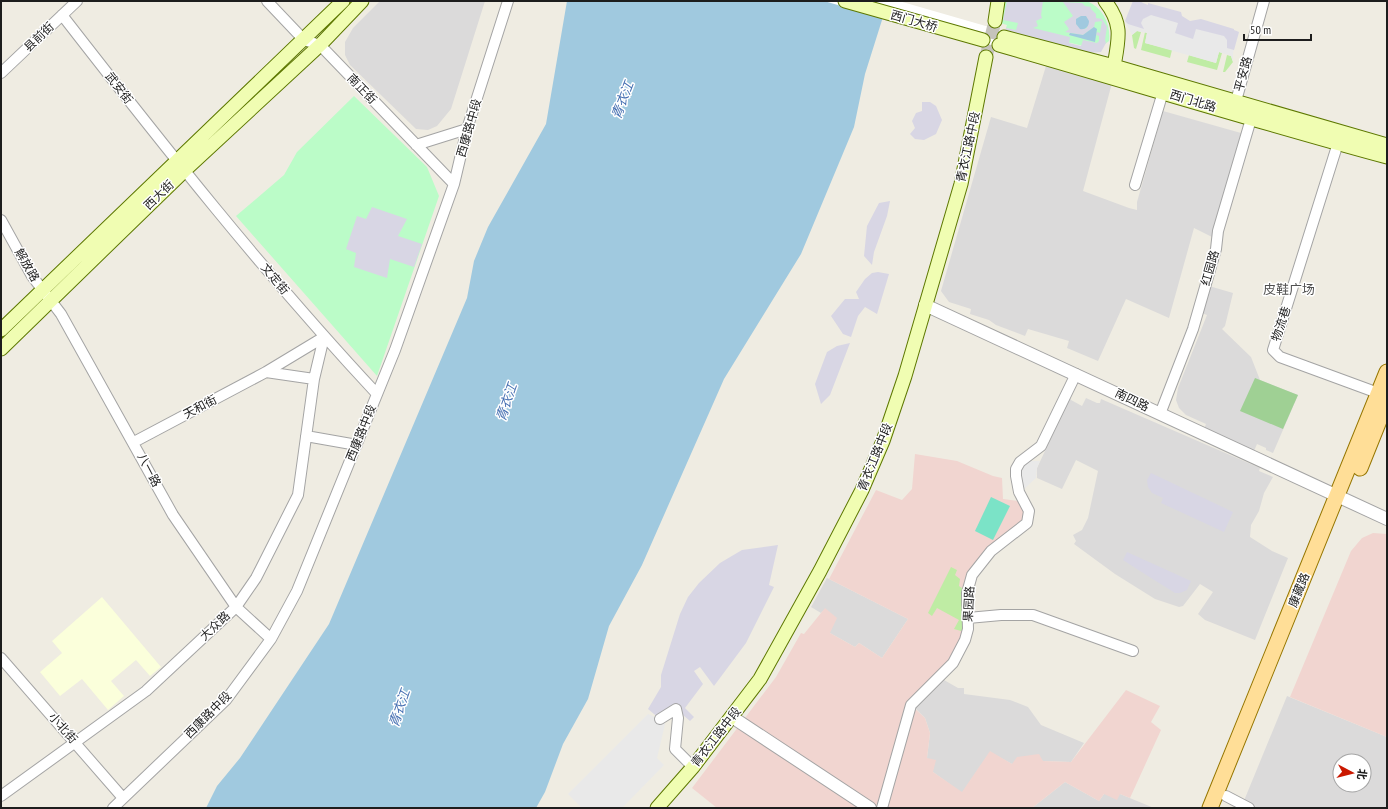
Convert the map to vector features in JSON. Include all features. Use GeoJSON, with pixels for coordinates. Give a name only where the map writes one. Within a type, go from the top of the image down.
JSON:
{"type":"FeatureCollection","features":[{"type":"Feature","properties":{"kind":"main road","name":"西大街"},"geometry":{"type":"LineString","coordinates":[[1,349],[50,301],[180,166],[343,1]]}},
{"type":"Feature","properties":{"kind":"main road","name":"西大街"},"geometry":{"type":"LineString","coordinates":[[1,330],[42,290],[180,166],[320,45],[362,1]]}},
{"type":"Feature","properties":{"kind":"main road","name":"西门大桥"},"geometry":{"type":"LineString","coordinates":[[846,1],[984,36],[876,1]]}},
{"type":"Feature","properties":{"kind":"main road"},"geometry":{"type":"LineString","coordinates":[[995,21],[998,1]]}},
{"type":"Feature","properties":{"kind":"main road"},"geometry":{"type":"LineString","coordinates":[[1105,1],[1118,22],[1119,35],[1114,66]]}},
{"type":"Feature","properties":{"kind":"main road","name":"西门北路"},"geometry":{"type":"LineString","coordinates":[[1387,145],[1114,66],[1000,41],[1251,119],[1387,157]]}},
{"type":"Feature","properties":{"kind":"main road","name":"青衣江路中段"},"geometry":{"type":"LineString","coordinates":[[657,808],[693,767],[760,680],[862,490],[883,441],[905,376],[961,184],[986,57]]}},
{"type":"Feature","properties":{"kind":"main road","name":"康藏路"},"geometry":{"type":"LineString","coordinates":[[1223,802],[1383,397],[1387,372]]}},
{"type":"Feature","properties":{"kind":"main road","name":"康藏路"},"geometry":{"type":"LineString","coordinates":[[1210,808],[1342,498]]}},
{"type":"Feature","properties":{"kind":"street","name":"县前街"},"geometry":{"type":"LineString","coordinates":[[1,73],[77,1]]}},
{"type":"Feature","properties":{"kind":"street","name":"南正街"},"geometry":{"type":"LineString","coordinates":[[267,1],[304,40],[320,45],[454,184]]}},
{"type":"Feature","properties":{"kind":"street","name":"西康路中段"},"geometry":{"type":"LineString","coordinates":[[113,808],[226,700],[271,639],[298,591],[395,350],[454,184],[467,129],[508,1]]}},
{"type":"Feature","properties":{"kind":"street","name":"平安路"},"geometry":{"type":"LineString","coordinates":[[1236,101],[1264,1]]}},
{"type":"Feature","properties":{"kind":"street","name":"武安街"},"geometry":{"type":"LineString","coordinates":[[62,15],[180,166]]}},
{"type":"Feature","properties":{"kind":"street"},"geometry":{"type":"LineString","coordinates":[[1135,185],[1163,92]]}},
{"type":"Feature","properties":{"kind":"street","name":"红园路"},"geometry":{"type":"LineString","coordinates":[[1160,414],[1193,329],[1195,317],[1216,250],[1218,231],[1251,119]]}},
{"type":"Feature","properties":{"kind":"street"},"geometry":{"type":"LineString","coordinates":[[416,145],[467,129]]}},
{"type":"Feature","properties":{"kind":"street","name":"物流巷"},"geometry":{"type":"LineString","coordinates":[[1338,144],[1270,349],[1280,357],[1383,397]]}},
{"type":"Feature","properties":{"kind":"street","name":"文定街"},"geometry":{"type":"LineString","coordinates":[[180,166],[324,337],[377,394]]}},
{"type":"Feature","properties":{"kind":"street","name":"解放路"},"geometry":{"type":"LineString","coordinates":[[1,220],[42,290]]}},
{"type":"Feature","properties":{"kind":"street","name":"八一路"},"geometry":{"type":"LineString","coordinates":[[42,290],[60,314],[134,442],[173,515],[236,607],[271,639]]}},
{"type":"Feature","properties":{"kind":"street","name":"南四路"},"geometry":{"type":"LineString","coordinates":[[925,305],[1342,498],[1368,512],[1387,519]]}},
{"type":"Feature","properties":{"kind":"street","name":"天和街"},"geometry":{"type":"LineString","coordinates":[[134,442],[266,372],[324,337]]}},
{"type":"Feature","properties":{"kind":"street","name":"大众路"},"geometry":{"type":"LineString","coordinates":[[1,796],[146,691],[236,607],[256,578],[298,495],[314,378],[324,337]]}},
{"type":"Feature","properties":{"kind":"street"},"geometry":{"type":"LineString","coordinates":[[266,372],[314,378]]}},
{"type":"Feature","properties":{"kind":"street","name":"果园路"},"geometry":{"type":"LineString","coordinates":[[882,808],[911,705],[953,663],[965,640],[968,618],[967,593],[972,575],[991,551],[1027,523],[1029,511],[1019,492],[1016,469],[1020,462],[1041,446],[1076,374]]}},
{"type":"Feature","properties":{"kind":"street"},"geometry":{"type":"LineString","coordinates":[[306,436],[357,445]]}},
{"type":"Feature","properties":{"kind":"street"},"geometry":{"type":"LineString","coordinates":[[968,618],[1001,615],[1033,615],[1133,651]]}},
{"type":"Feature","properties":{"kind":"street","name":"小北街"},"geometry":{"type":"LineString","coordinates":[[1,658],[123,798]]}},
{"type":"Feature","properties":{"kind":"street"},"geometry":{"type":"LineString","coordinates":[[660,719],[676,709],[678,718],[675,749],[693,767]]}},
{"type":"Feature","properties":{"kind":"street"},"geometry":{"type":"LineString","coordinates":[[732,717],[870,808]]}},
{"type":"Feature","properties":{"kind":"street"},"geometry":{"type":"LineString","coordinates":[[1223,802],[1249,808]]}},
{"type":"Feature","properties":{"kind":"shaded area"},"geometry":{"type":"Polygon","coordinates":[[[380,1],[485,1],[451,109],[437,126],[428,130],[416,129],[350,65],[345,55],[345,42],[353,28],[380,1]]]}},
{"type":"Feature","properties":{"kind":"shaded area"},"geometry":{"type":"Polygon","coordinates":[[[1007,1],[1043,1],[1042,18],[1036,21],[1038,26],[1033,28],[1070,37],[1069,43],[1081,46],[1083,40],[1097,43],[1099,41],[1099,36],[1096,35],[1097,32],[1100,33],[1102,21],[1095,22],[1094,27],[1083,35],[1065,32],[1069,29],[1064,22],[1073,16],[1063,2],[1082,3],[1085,6],[1091,7],[1096,14],[1096,18],[1102,19],[1107,27],[1106,43],[1101,52],[1086,53],[1005,33],[1006,28],[1016,30],[1018,23],[1003,20],[1007,1]],[[1081,16],[1076,19],[1076,24],[1082,29],[1087,28],[1087,17],[1081,16]]]}},
{"type":"Feature","properties":{"kind":"shaded area"},"geometry":{"type":"Polygon","coordinates":[[[1133,1],[1190,21],[1239,32],[1233,53],[1233,62],[1231,56],[1219,52],[1216,63],[1145,43],[1147,33],[1137,31],[1132,35],[1125,21],[1133,1]]]}},
{"type":"Feature","properties":{"kind":"shaded area"},"geometry":{"type":"Polygon","coordinates":[[[1133,1],[1140,1],[1148,5],[1148,3],[1181,12],[1182,16],[1190,21],[1201,19],[1234,29],[1239,32],[1234,50],[1227,48],[1227,40],[1224,36],[1196,29],[1193,39],[1175,33],[1178,23],[1151,15],[1143,19],[1141,23],[1144,29],[1128,24],[1125,21],[1133,1]]]}},
{"type":"Feature","properties":{"kind":"shaded area"},"geometry":{"type":"Polygon","coordinates":[[[1046,66],[1112,83],[1083,191],[1129,208],[1137,210],[1137,202],[1163,111],[1241,133],[1212,237],[1194,228],[1169,318],[1126,299],[1098,361],[1067,348],[1069,341],[1028,329],[1025,336],[996,325],[989,320],[970,314],[971,309],[949,302],[941,291],[991,117],[1027,128],[1046,66]]]}},
{"type":"Feature","properties":{"kind":"shaded area"},"geometry":{"type":"Polygon","coordinates":[[[922,102],[930,102],[936,106],[942,120],[936,134],[924,140],[915,139],[910,134],[915,128],[912,121],[916,113],[922,111],[922,102]]]}},
{"type":"Feature","properties":{"kind":"shaded area"},"geometry":{"type":"Polygon","coordinates":[[[890,201],[887,216],[874,252],[872,265],[864,256],[867,226],[879,203],[890,201]]]}},
{"type":"Feature","properties":{"kind":"shaded area"},"geometry":{"type":"Polygon","coordinates":[[[372,207],[407,219],[398,236],[422,244],[414,267],[390,259],[387,278],[354,267],[356,253],[346,249],[357,216],[366,219],[372,207]]]}},
{"type":"Feature","properties":{"kind":"shaded area"},"geometry":{"type":"Polygon","coordinates":[[[878,272],[889,274],[877,314],[865,307],[858,316],[851,337],[843,334],[831,316],[845,299],[859,299],[856,292],[865,279],[872,273],[878,272]]]}},
{"type":"Feature","properties":{"kind":"shaded area"},"geometry":{"type":"Polygon","coordinates":[[[1209,286],[1233,293],[1225,326],[1222,329],[1251,357],[1260,380],[1298,395],[1273,453],[1257,444],[1254,451],[1204,429],[1206,424],[1186,415],[1179,408],[1176,400],[1178,388],[1207,315],[1202,313],[1209,286]]]}},
{"type":"Feature","properties":{"kind":"shaded area"},"geometry":{"type":"Polygon","coordinates":[[[850,343],[830,395],[821,404],[815,384],[827,352],[837,346],[850,343]]]}},
{"type":"Feature","properties":{"kind":"shaded area"},"geometry":{"type":"Polygon","coordinates":[[[1070,398],[1082,406],[1086,398],[1097,403],[1100,403],[1101,399],[1260,468],[1259,471],[1273,477],[1264,493],[1259,511],[1251,525],[1250,537],[1272,551],[1288,558],[1255,640],[1205,620],[1198,614],[1213,592],[1200,584],[1183,606],[1179,607],[1155,599],[1115,574],[1074,544],[1076,541],[1073,535],[1082,530],[1088,518],[1098,471],[1076,460],[1062,489],[1037,478],[1037,468],[1070,398]]]}},
{"type":"Feature","properties":{"kind":"shaded area"},"geometry":{"type":"Polygon","coordinates":[[[915,454],[957,461],[993,476],[1002,478],[1003,499],[1019,501],[1025,510],[1025,521],[968,575],[965,628],[951,661],[909,700],[911,705],[925,718],[930,733],[927,758],[936,760],[933,772],[962,792],[990,751],[1012,764],[1017,757],[1039,754],[1043,761],[1071,762],[1126,690],[1160,706],[1151,722],[1161,730],[1130,798],[1120,794],[1117,800],[1104,794],[1099,801],[1065,782],[1032,808],[717,808],[692,788],[776,677],[801,633],[804,634],[825,608],[837,618],[830,633],[855,647],[859,643],[882,658],[908,619],[829,579],[876,490],[902,500],[912,489],[915,454]]]}},
{"type":"Feature","properties":{"kind":"shaded area"},"geometry":{"type":"Polygon","coordinates":[[[1031,461],[1040,461],[1037,468],[1036,478],[1023,490],[1019,475],[1023,465],[1031,461]]]}},
{"type":"Feature","properties":{"kind":"shaded area"},"geometry":{"type":"Polygon","coordinates":[[[1151,473],[1233,512],[1224,532],[1161,503],[1163,498],[1152,493],[1148,487],[1147,480],[1151,473]]]}},
{"type":"Feature","properties":{"kind":"shaded area"},"geometry":{"type":"Polygon","coordinates":[[[1373,533],[1387,534],[1387,737],[1290,697],[1351,551],[1362,538],[1373,533]]]}},
{"type":"Feature","properties":{"kind":"shaded area"},"geometry":{"type":"Polygon","coordinates":[[[778,545],[769,585],[774,587],[746,643],[714,686],[700,667],[694,671],[703,684],[685,708],[694,717],[690,721],[676,709],[660,719],[648,709],[661,687],[661,675],[680,614],[688,597],[699,583],[720,563],[742,550],[778,545]]]}},
{"type":"Feature","properties":{"kind":"shaded area"},"geometry":{"type":"Polygon","coordinates":[[[1127,552],[1191,581],[1187,590],[1180,593],[1175,593],[1140,571],[1123,560],[1127,552]]]}},
{"type":"Feature","properties":{"kind":"shaded area"},"geometry":{"type":"Polygon","coordinates":[[[827,578],[908,619],[882,658],[859,643],[855,647],[830,633],[825,609],[821,613],[811,607],[827,578]]]}},
{"type":"Feature","properties":{"kind":"shaded area"},"geometry":{"type":"Polygon","coordinates":[[[102,597],[161,667],[150,676],[136,660],[111,681],[124,696],[108,710],[82,679],[60,696],[40,672],[62,653],[52,641],[102,597]]]}},
{"type":"Feature","properties":{"kind":"shaded area"},"geometry":{"type":"Polygon","coordinates":[[[944,680],[958,688],[964,688],[964,694],[1010,700],[1028,707],[1041,725],[1084,743],[1071,762],[1043,761],[1012,764],[990,752],[962,793],[933,772],[927,758],[930,733],[925,718],[914,707],[944,680]]]}},
{"type":"Feature","properties":{"kind":"shaded area"},"geometry":{"type":"Polygon","coordinates":[[[1287,696],[1387,737],[1387,808],[1241,808],[1287,696]]]}},
{"type":"Feature","properties":{"kind":"shaded area"},"geometry":{"type":"Polygon","coordinates":[[[648,714],[660,719],[665,724],[657,758],[664,765],[622,808],[582,808],[568,794],[648,714]]]}},
{"type":"Feature","properties":{"kind":"shaded area"},"geometry":{"type":"Polygon","coordinates":[[[1065,782],[1099,801],[1104,794],[1120,794],[1154,808],[1032,808],[1065,782]]]}},
{"type":"Feature","properties":{"kind":"green space"},"geometry":{"type":"Polygon","coordinates":[[[1005,1],[1087,1],[1102,12],[1105,17],[1109,29],[1109,41],[1101,47],[1092,48],[1006,28],[1007,25],[1000,23],[1005,1]]]}},
{"type":"Feature","properties":{"kind":"green space"},"geometry":{"type":"Polygon","coordinates":[[[1137,31],[1141,32],[1136,49],[1134,48],[1132,35],[1137,31]]]}},
{"type":"Feature","properties":{"kind":"green space"},"geometry":{"type":"Polygon","coordinates":[[[1145,32],[1147,33],[1145,43],[1172,50],[1170,58],[1141,50],[1145,32]]]}},
{"type":"Feature","properties":{"kind":"green space"},"geometry":{"type":"Polygon","coordinates":[[[1219,52],[1222,53],[1217,70],[1187,62],[1189,55],[1216,63],[1219,52]]]}},
{"type":"Feature","properties":{"kind":"green space"},"geometry":{"type":"Polygon","coordinates":[[[1227,55],[1231,56],[1233,62],[1225,72],[1223,72],[1227,55]]]}},
{"type":"Feature","properties":{"kind":"green space"},"geometry":{"type":"Polygon","coordinates":[[[354,96],[427,167],[439,196],[377,376],[236,216],[284,175],[297,152],[354,96]]]}},
{"type":"Feature","properties":{"kind":"green space"},"geometry":{"type":"Polygon","coordinates":[[[1255,378],[1298,395],[1283,429],[1240,411],[1255,378]]]}},
{"type":"Feature","properties":{"kind":"green space"},"geometry":{"type":"Polygon","coordinates":[[[991,497],[1010,506],[993,540],[975,531],[991,497]]]}},
{"type":"Feature","properties":{"kind":"green space"},"geometry":{"type":"Polygon","coordinates":[[[951,567],[957,570],[955,575],[960,579],[959,586],[965,590],[965,628],[961,631],[954,629],[959,620],[937,608],[932,616],[928,613],[951,567]]]}},
{"type":"Feature","properties":{"kind":"water","name":"青衣江"},"geometry":{"type":"Polygon","coordinates":[[[567,1],[888,1],[865,74],[854,127],[801,254],[724,379],[642,565],[609,626],[588,699],[563,744],[545,792],[536,808],[206,808],[217,786],[240,758],[329,624],[467,298],[474,261],[488,227],[546,124],[567,1]]]}},
{"type":"Feature","properties":{"kind":"water"},"geometry":{"type":"Polygon","coordinates":[[[1081,16],[1086,16],[1089,21],[1084,29],[1080,29],[1076,24],[1076,19],[1081,16]]]}},
{"type":"Feature","properties":{"kind":"water"},"geometry":{"type":"Polygon","coordinates":[[[1094,27],[1097,29],[1095,42],[1069,35],[1070,33],[1083,35],[1094,27]]]}},
{"type":"Feature","properties":{"kind":"pier"},"geometry":{"type":"Polygon","coordinates":[[[824,1],[899,1],[1003,31],[997,51],[824,1]]]}},
{"type":"Feature","properties":{"kind":"tunnel"},"geometry":{"type":"LineString","coordinates":[[986,57],[995,21]]}},
{"type":"Feature","properties":{"kind":"district","name":"皮鞋广场"},"geometry":{"type":"Point","coordinates":[1289,289]}}]}
